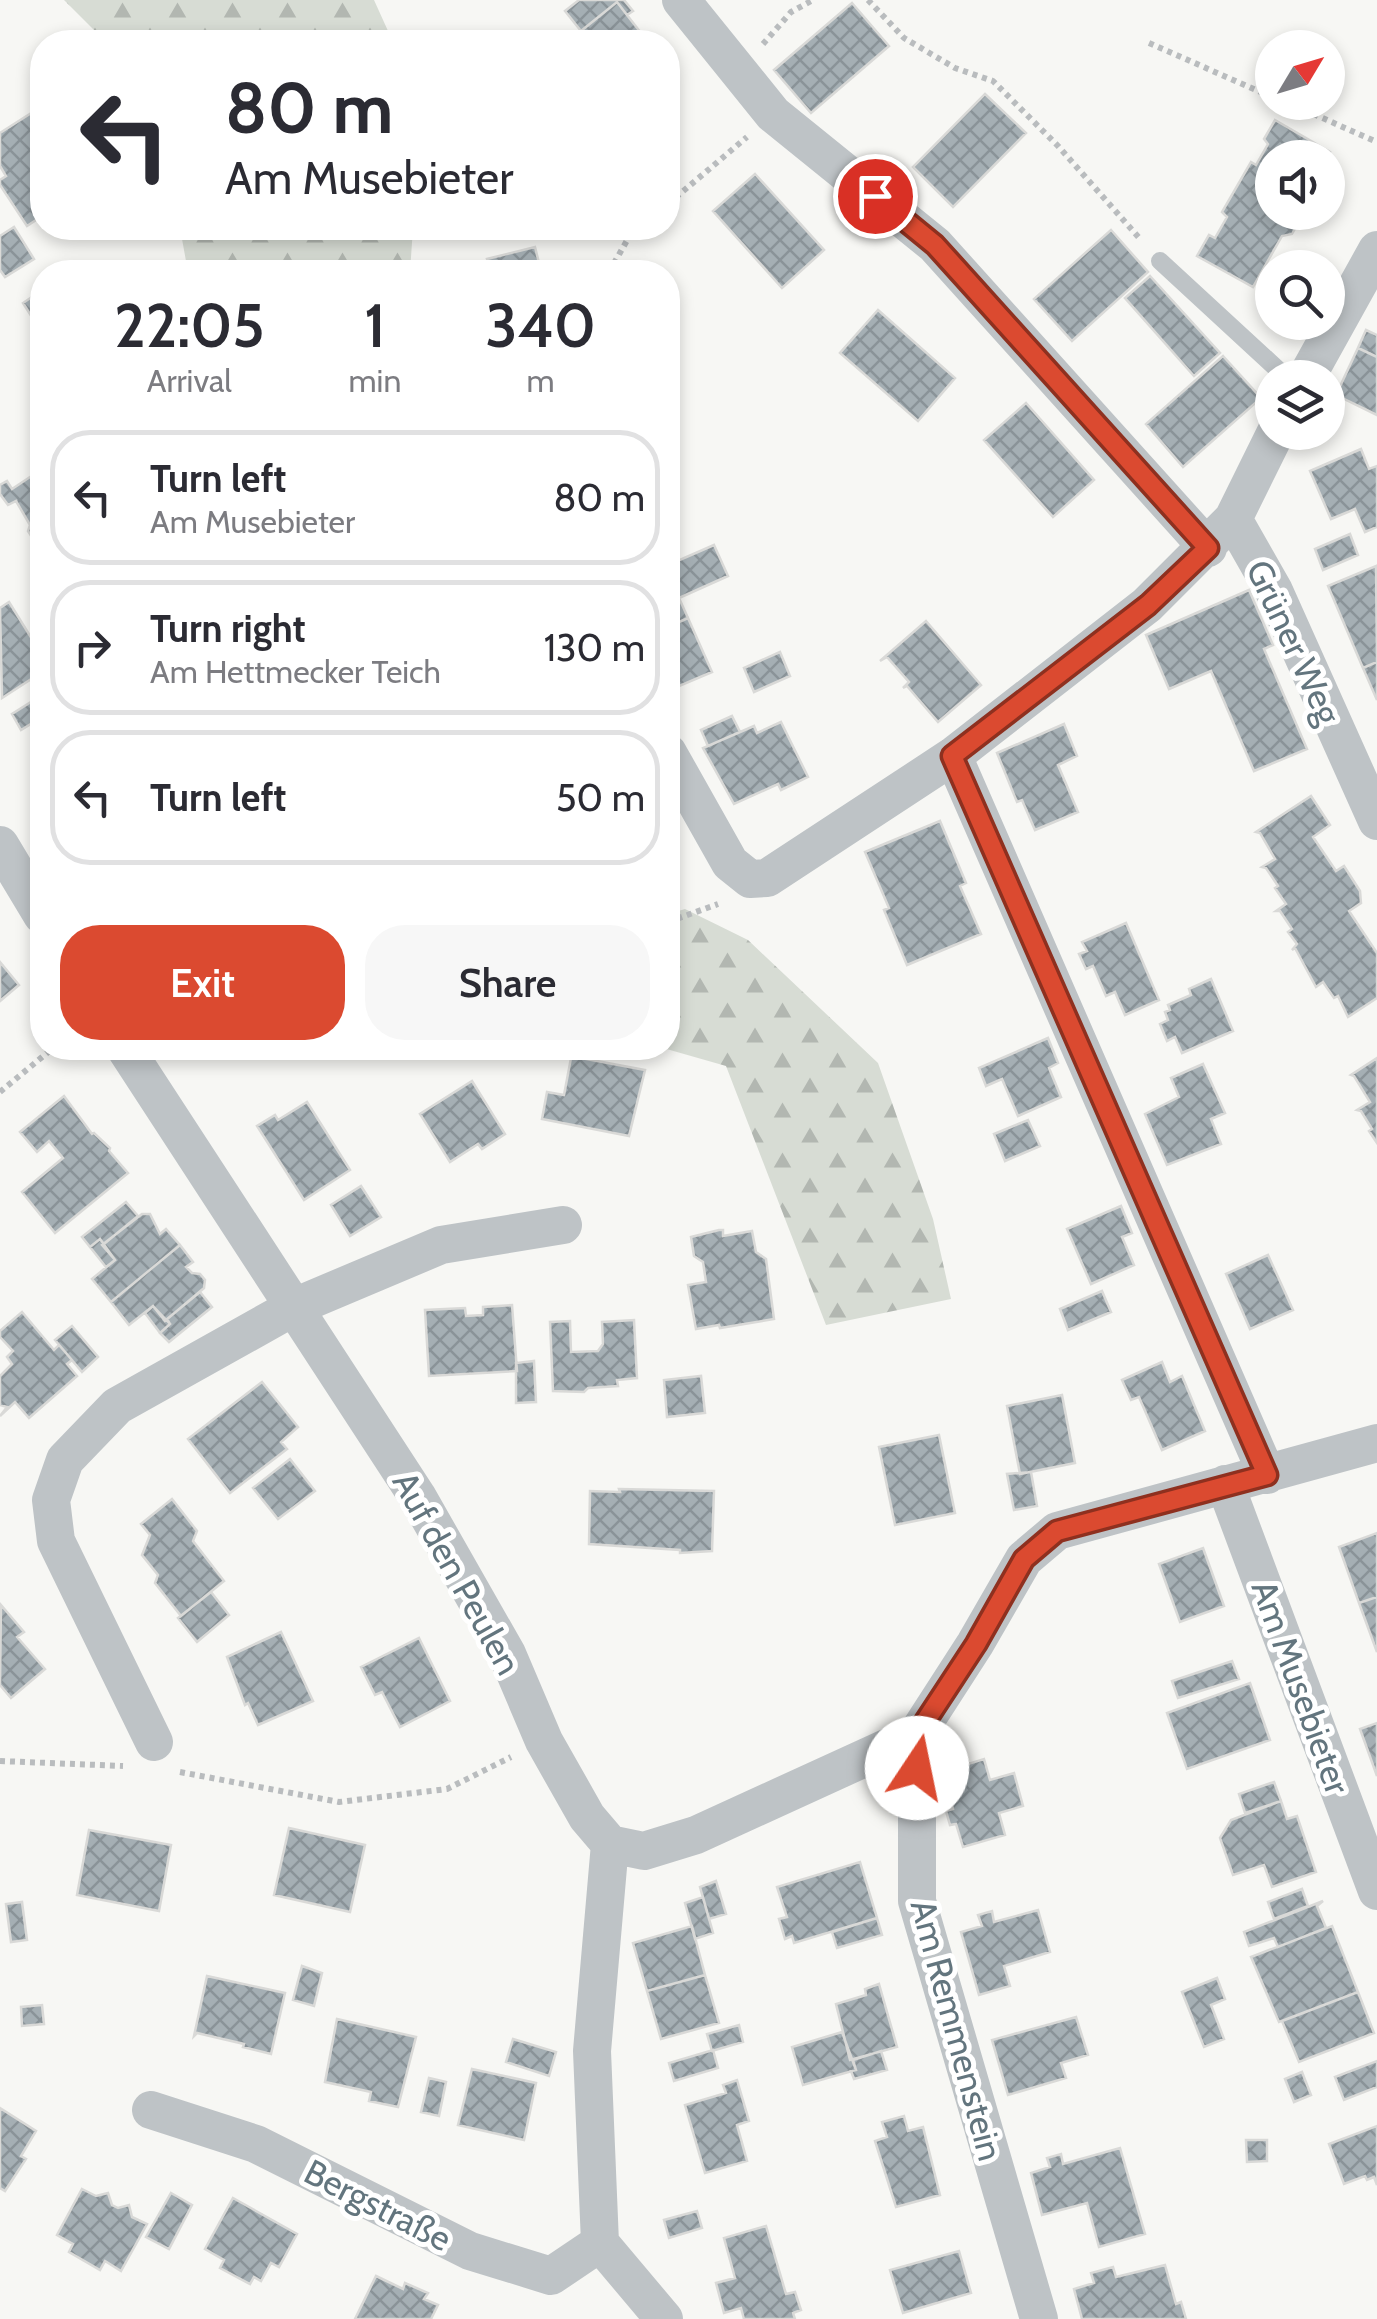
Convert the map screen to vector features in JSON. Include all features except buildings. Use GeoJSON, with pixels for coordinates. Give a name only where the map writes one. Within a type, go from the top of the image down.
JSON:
{"type":"FeatureCollection","features":[{"type":"Feature","properties":{"kind":"street"},"geometry":{"type":"LineString","coordinates":[[681,0],[773,114],[935,245],[1208,548]]}},
{"type":"Feature","properties":{"kind":"street"},"geometry":{"type":"LineString","coordinates":[[1316,360],[1377,250]]}},
{"type":"Feature","properties":{"kind":"street"},"geometry":{"type":"LineString","coordinates":[[680,774],[730,864],[750,879],[767,878],[952,756],[1148,605],[1233,520],[1267,450]]}},
{"type":"Feature","properties":{"kind":"street","name":"Grüner Weg"},"geometry":{"type":"LineString","coordinates":[[1233,520],[1274,591],[1377,821]]}},
{"type":"Feature","properties":{"kind":"street"},"geometry":{"type":"LineString","coordinates":[[952,756],[1267,1475]]}},
{"type":"Feature","properties":{"kind":"street"},"geometry":{"type":"LineString","coordinates":[[0,846],[30,895]]}},
{"type":"Feature","properties":{"kind":"street","name":"Auf den Peulen"},"geometry":{"type":"LineString","coordinates":[[133,1060],[435,1528],[507,1654],[544,1741],[587,1817],[610,1844]]}},
{"type":"Feature","properties":{"kind":"street"},"geometry":{"type":"LineString","coordinates":[[154,1760],[56,1540],[50,1500],[65,1460],[117,1406],[294,1307],[441,1244],[563,1225]]}},
{"type":"Feature","properties":{"kind":"street"},"geometry":{"type":"LineString","coordinates":[[664,2319],[600,2243],[592,2051],[610,1844],[644,1851],[742,1816],[917,1734],[976,1644],[1024,1559],[1057,1531],[1377,1443]]}},
{"type":"Feature","properties":{"kind":"street","name":"Am Musebieter"},"geometry":{"type":"LineString","coordinates":[[1225,1484],[1377,1891]]}},
{"type":"Feature","properties":{"kind":"street","name":"Am Remmenstein"},"geometry":{"type":"LineString","coordinates":[[917,1734],[917,1901],[1039,2319]]}},
{"type":"Feature","properties":{"kind":"street","name":"Bergstraße"},"geometry":{"type":"LineString","coordinates":[[151,2110],[256,2144],[470,2250],[550,2276],[600,2243]]}},
{"type":"Feature","properties":{"kind":"lane"},"geometry":{"type":"LineString","coordinates":[[1160,261],[1267,360]]}},
{"type":"Feature","properties":{"kind":"path"},"geometry":{"type":"LineString","coordinates":[[739,71],[791,12],[814,0]]}},
{"type":"Feature","properties":{"kind":"path"},"geometry":{"type":"LineString","coordinates":[[868,0],[904,38],[956,68],[993,82],[1058,146],[1160,261]]}},
{"type":"Feature","properties":{"kind":"path"},"geometry":{"type":"LineString","coordinates":[[1148,42],[1255,89]]}},
{"type":"Feature","properties":{"kind":"path"},"geometry":{"type":"LineString","coordinates":[[680,194],[773,114]]}},
{"type":"Feature","properties":{"kind":"path"},"geometry":{"type":"LineString","coordinates":[[1327,120],[1377,142]]}},
{"type":"Feature","properties":{"kind":"path"},"geometry":{"type":"LineString","coordinates":[[680,918],[727,900],[750,879]]}},
{"type":"Feature","properties":{"kind":"path"},"geometry":{"type":"LineString","coordinates":[[0,1092],[39,1060]]}},
{"type":"Feature","properties":{"kind":"path"},"geometry":{"type":"LineString","coordinates":[[0,1761],[154,1760],[339,1802],[447,1789],[544,1741]]}},
{"type":"Feature","properties":{"kind":"green space"},"geometry":{"type":"Polygon","coordinates":[[[64,0],[374,0],[388,30],[94,30],[64,0]]]}},
{"type":"Feature","properties":{"kind":"green space"},"geometry":{"type":"Polygon","coordinates":[[[182,240],[412,240],[411,260],[186,260],[182,240]]]}},
{"type":"Feature","properties":{"kind":"green space"},"geometry":{"type":"Polygon","coordinates":[[[685,909],[748,940],[878,1063],[933,1219],[951,1299],[826,1325],[726,1066],[680,1053],[680,910],[685,909]]]}},
{"type":"Feature","properties":{"kind":"route"},"geometry":{"type":"LineString","coordinates":[[875,196],[935,245],[1208,548],[1148,605],[952,756],[1267,1475],[1057,1531],[1024,1559],[976,1644],[917,1734],[917,1768]]}}]}
